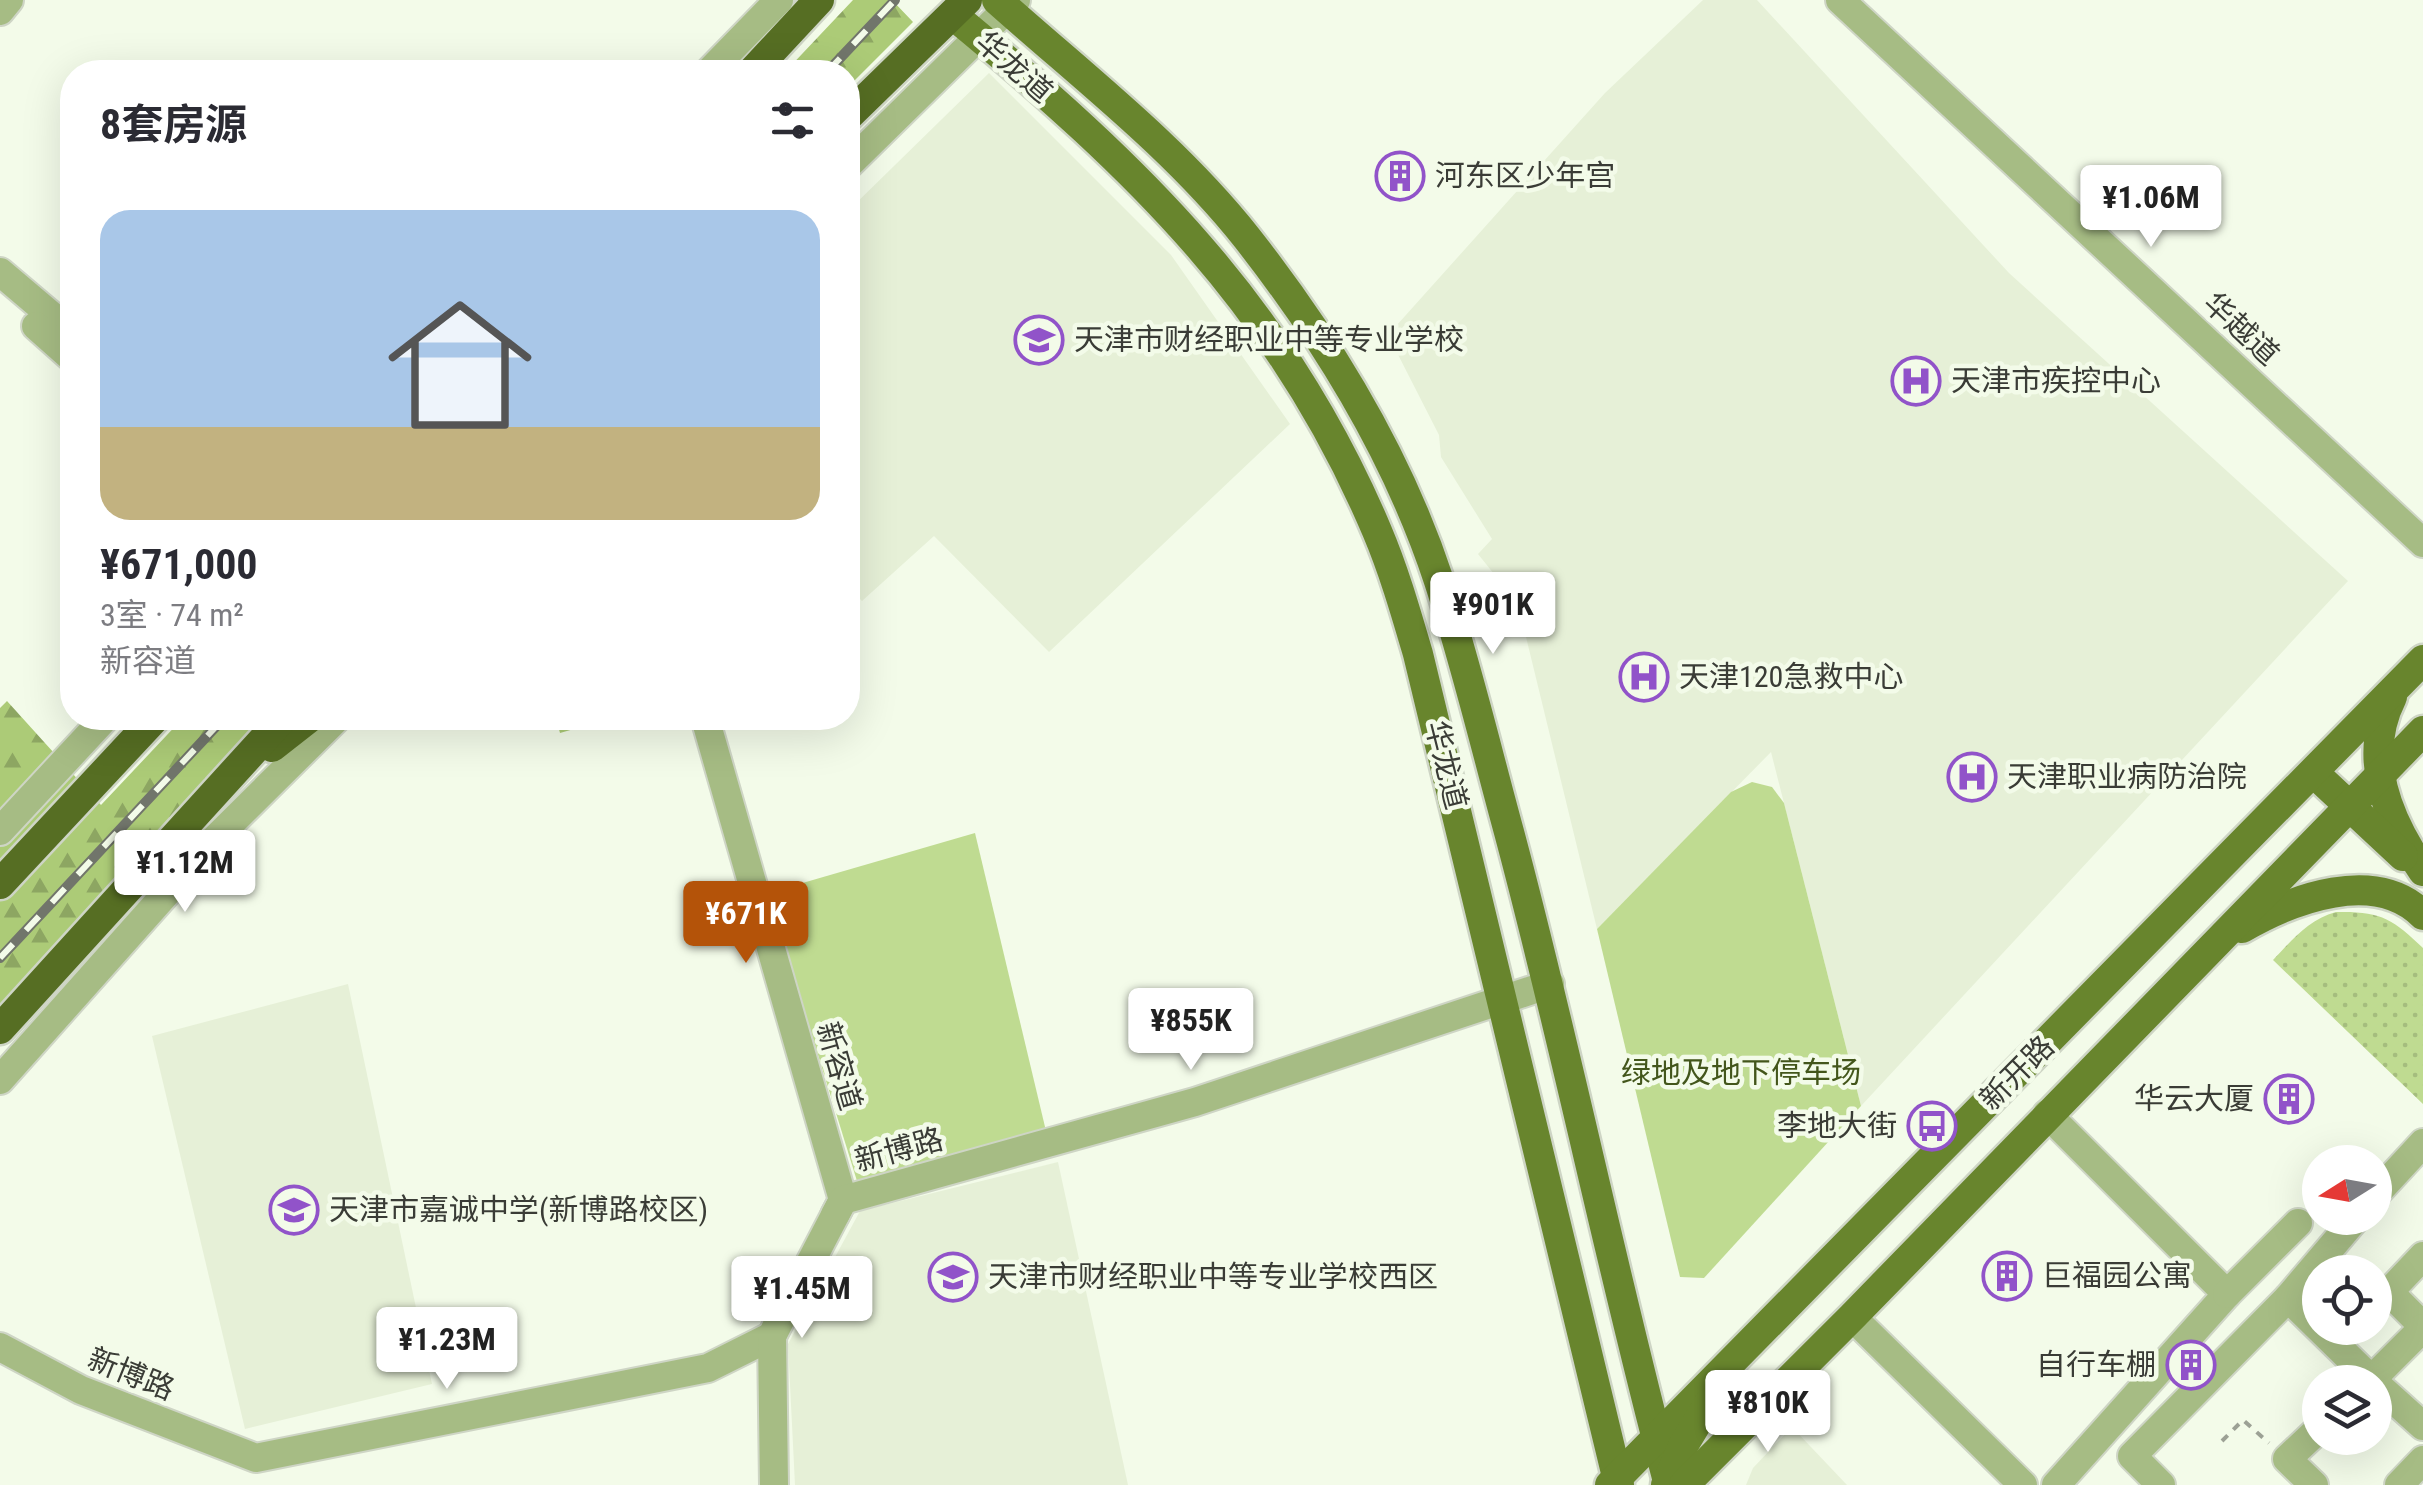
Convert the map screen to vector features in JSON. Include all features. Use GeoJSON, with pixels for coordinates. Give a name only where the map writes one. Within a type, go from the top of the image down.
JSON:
{"type":"FeatureCollection","features":[{"type":"Feature","properties":{"kind":"highway"},"geometry":{"type":"LineString","coordinates":[[763,60],[819,0]]}},
{"type":"Feature","properties":{"kind":"highway"},"geometry":{"type":"LineString","coordinates":[[860,104],[960,7]]}},
{"type":"Feature","properties":{"kind":"highway"},"geometry":{"type":"LineString","coordinates":[[0,884],[144,730]]}},
{"type":"Feature","properties":{"kind":"highway"},"geometry":{"type":"LineString","coordinates":[[0,1029],[272,730]]}},
{"type":"Feature","properties":{"kind":"highway"},"geometry":{"type":"LineString","coordinates":[[218,788],[293,730]]}},
{"type":"Feature","properties":{"kind":"main road","name":"华龙道"},"geometry":{"type":"LineString","coordinates":[[960,7],[997,13],[1122,162],[1194,238],[1267,330],[1328,429],[1379,535],[1414,638],[1616,1483]]}},
{"type":"Feature","properties":{"kind":"main road"},"geometry":{"type":"LineString","coordinates":[[997,13],[1156,140],[1244,235],[1294,302],[1362,408],[1407,500],[1438,578],[1550,984],[1657,1438],[1672,1484]]}},
{"type":"Feature","properties":{"kind":"main road","name":"新开路"},"geometry":{"type":"LineString","coordinates":[[1616,1483],[2423,660]]}},
{"type":"Feature","properties":{"kind":"main road"},"geometry":{"type":"LineString","coordinates":[[2368,803],[2381,730],[2398,686]]}},
{"type":"Feature","properties":{"kind":"main road","name":"新开路"},"geometry":{"type":"LineString","coordinates":[[1672,1484],[1771,1398],[2214,945],[2368,803],[2423,731]]}},
{"type":"Feature","properties":{"kind":"main road"},"geometry":{"type":"LineString","coordinates":[[2337,749],[2368,803],[2423,873]]}},
{"type":"Feature","properties":{"kind":"main road"},"geometry":{"type":"LineString","coordinates":[[2314,773],[2423,834]]}},
{"type":"Feature","properties":{"kind":"main road"},"geometry":{"type":"LineString","coordinates":[[2246,842],[2368,803]]}},
{"type":"Feature","properties":{"kind":"main road"},"geometry":{"type":"LineString","coordinates":[[2368,803],[2423,844]]}},
{"type":"Feature","properties":{"kind":"main road"},"geometry":{"type":"LineString","coordinates":[[2214,945],[2265,915],[2332,893],[2353,890],[2397,896],[2423,914]]}},
{"type":"Feature","properties":{"kind":"main road"},"geometry":{"type":"LineString","coordinates":[[1672,1484],[1691,1431],[1743,1350]]}},
{"type":"Feature","properties":{"kind":"main road"},"geometry":{"type":"LineString","coordinates":[[1715,1485],[1771,1398]]}},
{"type":"Feature","properties":{"kind":"street"},"geometry":{"type":"LineString","coordinates":[[0,10],[10,0]]}},
{"type":"Feature","properties":{"kind":"street"},"geometry":{"type":"LineString","coordinates":[[721,60],[779,0]]}},
{"type":"Feature","properties":{"kind":"street","name":"华越道"},"geometry":{"type":"LineString","coordinates":[[1840,0],[2423,543]]}},
{"type":"Feature","properties":{"kind":"street"},"geometry":{"type":"LineString","coordinates":[[860,153],[997,13]]}},
{"type":"Feature","properties":{"kind":"street"},"geometry":{"type":"LineString","coordinates":[[0,272],[60,324]]}},
{"type":"Feature","properties":{"kind":"street"},"geometry":{"type":"LineString","coordinates":[[0,296],[60,348]]}},
{"type":"Feature","properties":{"kind":"street"},"geometry":{"type":"LineString","coordinates":[[0,831],[95,730]]}},
{"type":"Feature","properties":{"kind":"street"},"geometry":{"type":"LineString","coordinates":[[0,1080],[211,843],[325,730]]}},
{"type":"Feature","properties":{"kind":"street","name":"新容道"},"geometry":{"type":"LineString","coordinates":[[708,730],[843,1200]]}},
{"type":"Feature","properties":{"kind":"street","name":"新博路"},"geometry":{"type":"LineString","coordinates":[[0,1347],[81,1390],[256,1458],[692,1372],[772,1336],[843,1200],[1194,1102],[1550,984]]}},
{"type":"Feature","properties":{"kind":"street"},"geometry":{"type":"LineString","coordinates":[[2047,1114],[2227,1294]]}},
{"type":"Feature","properties":{"kind":"street"},"geometry":{"type":"LineString","coordinates":[[2392,1176],[2423,1142]]}},
{"type":"Feature","properties":{"kind":"street"},"geometry":{"type":"LineString","coordinates":[[2056,1485],[2227,1294],[2298,1224]]}},
{"type":"Feature","properties":{"kind":"street"},"geometry":{"type":"LineString","coordinates":[[2161,1485],[2132,1456],[2288,1298],[2342,1235]]}},
{"type":"Feature","properties":{"kind":"street"},"geometry":{"type":"LineString","coordinates":[[2388,1365],[2423,1327],[2390,1292],[2423,1256]]}},
{"type":"Feature","properties":{"kind":"street"},"geometry":{"type":"LineString","coordinates":[[2288,1298],[2355,1365]]}},
{"type":"Feature","properties":{"kind":"street"},"geometry":{"type":"LineString","coordinates":[[1852,1317],[2023,1485]]}},
{"type":"Feature","properties":{"kind":"street"},"geometry":{"type":"LineString","coordinates":[[772,1336],[774,1485]]}},
{"type":"Feature","properties":{"kind":"street"},"geometry":{"type":"LineString","coordinates":[[2392,1399],[2423,1426]]}},
{"type":"Feature","properties":{"kind":"street"},"geometry":{"type":"LineString","coordinates":[[2302,1445],[2287,1459],[2314,1485]]}},
{"type":"Feature","properties":{"kind":"street"},"geometry":{"type":"LineString","coordinates":[[2398,1485],[2423,1460]]}},
{"type":"Feature","properties":{"kind":"path"},"geometry":{"type":"LineString","coordinates":[[2222,1441],[2242,1420],[2287,1459]]}},
{"type":"Feature","properties":{"kind":"shaded area"},"geometry":{"type":"Polygon","coordinates":[[[1703,0],[1757,0],[2009,273],[2348,581],[1861,1106],[1771,752],[1597,929],[1518,604],[1478,554],[1492,539],[1441,457],[1439,435],[1388,335],[1605,93],[1703,0]]]}},
{"type":"Feature","properties":{"kind":"shaded area","name":"天津市财经职业中等专业学校"},"geometry":{"type":"Polygon","coordinates":[[[989,73],[1171,255],[1290,424],[1049,652],[934,536],[860,599],[860,199],[989,73]]]}},
{"type":"Feature","properties":{"kind":"shaded area","name":"天津市嘉诚中学(新博路校区)"},"geometry":{"type":"Polygon","coordinates":[[[348,984],[432,1384],[245,1429],[152,1036],[348,984]]]}},
{"type":"Feature","properties":{"kind":"shaded area","name":"天津市财经职业中等专业学校西区"},"geometry":{"type":"Polygon","coordinates":[[[1058,1162],[1128,1485],[795,1485],[788,1344],[860,1211],[1058,1162]]]}},
{"type":"Feature","properties":{"kind":"shaded area"},"geometry":{"type":"Polygon","coordinates":[[[1792,1427],[1847,1485],[1746,1485],[1753,1468],[1792,1427]]]}},
{"type":"Feature","properties":{"kind":"green space"},"geometry":{"type":"Polygon","coordinates":[[[853,0],[892,0],[913,22],[860,75],[860,60],[796,60],[853,0]]]}},
{"type":"Feature","properties":{"kind":"green space"},"geometry":{"type":"Polygon","coordinates":[[[7,701],[101,805],[172,730],[250,730],[0,1006],[0,708],[7,701]]]}},
{"type":"Feature","properties":{"kind":"green space","name":"绿地及地下停车场"},"geometry":{"type":"Polygon","coordinates":[[[1752,782],[1772,787],[1784,803],[1861,1106],[1704,1278],[1680,1277],[1597,929],[1731,792],[1752,782]]]}},
{"type":"Feature","properties":{"kind":"green space"},"geometry":{"type":"Polygon","coordinates":[[[975,833],[1046,1131],[857,1181],[768,893],[975,833]]]}},
{"type":"Feature","properties":{"kind":"green space"},"geometry":{"type":"Polygon","coordinates":[[[2336,912],[2384,918],[2423,948],[2423,1104],[2273,960],[2309,925],[2336,912]]]}},
{"type":"Feature","properties":{"kind":"railway"},"geometry":{"type":"LineString","coordinates":[[838,60],[895,0]]}},
{"type":"Feature","properties":{"kind":"railway"},"geometry":{"type":"LineString","coordinates":[[0,958],[213,730]]}},
{"type":"Feature","properties":{"kind":"place","name":"河东区少年宫"},"geometry":{"type":"Point","coordinates":[1400,176]}},
{"type":"Feature","properties":{"kind":"place","name":"天津市财经职业中等专业学校"},"geometry":{"type":"Point","coordinates":[1039,340]}},
{"type":"Feature","properties":{"kind":"place","name":"天津市疾控中心"},"geometry":{"type":"Point","coordinates":[1916,381]}},
{"type":"Feature","properties":{"kind":"place","name":"天津120急救中心"},"geometry":{"type":"Point","coordinates":[1644,677]}},
{"type":"Feature","properties":{"kind":"place","name":"天津职业病防治院"},"geometry":{"type":"Point","coordinates":[1972,777]}},
{"type":"Feature","properties":{"kind":"place","name":"华云大厦"},"geometry":{"type":"Point","coordinates":[2289,1099]}},
{"type":"Feature","properties":{"kind":"place","name":"李地大街"},"geometry":{"type":"Point","coordinates":[1932,1126]}},
{"type":"Feature","properties":{"kind":"place","name":"天津市嘉诚中学(新博路校区)"},"geometry":{"type":"Point","coordinates":[294,1210]}},
{"type":"Feature","properties":{"kind":"place","name":"巨福园公寓"},"geometry":{"type":"Point","coordinates":[2007,1276]}},
{"type":"Feature","properties":{"kind":"place","name":"天津市财经职业中等专业学校西区"},"geometry":{"type":"Point","coordinates":[953,1277]}},
{"type":"Feature","properties":{"kind":"place","name":"自行车棚"},"geometry":{"type":"Point","coordinates":[2191,1365]}}]}
